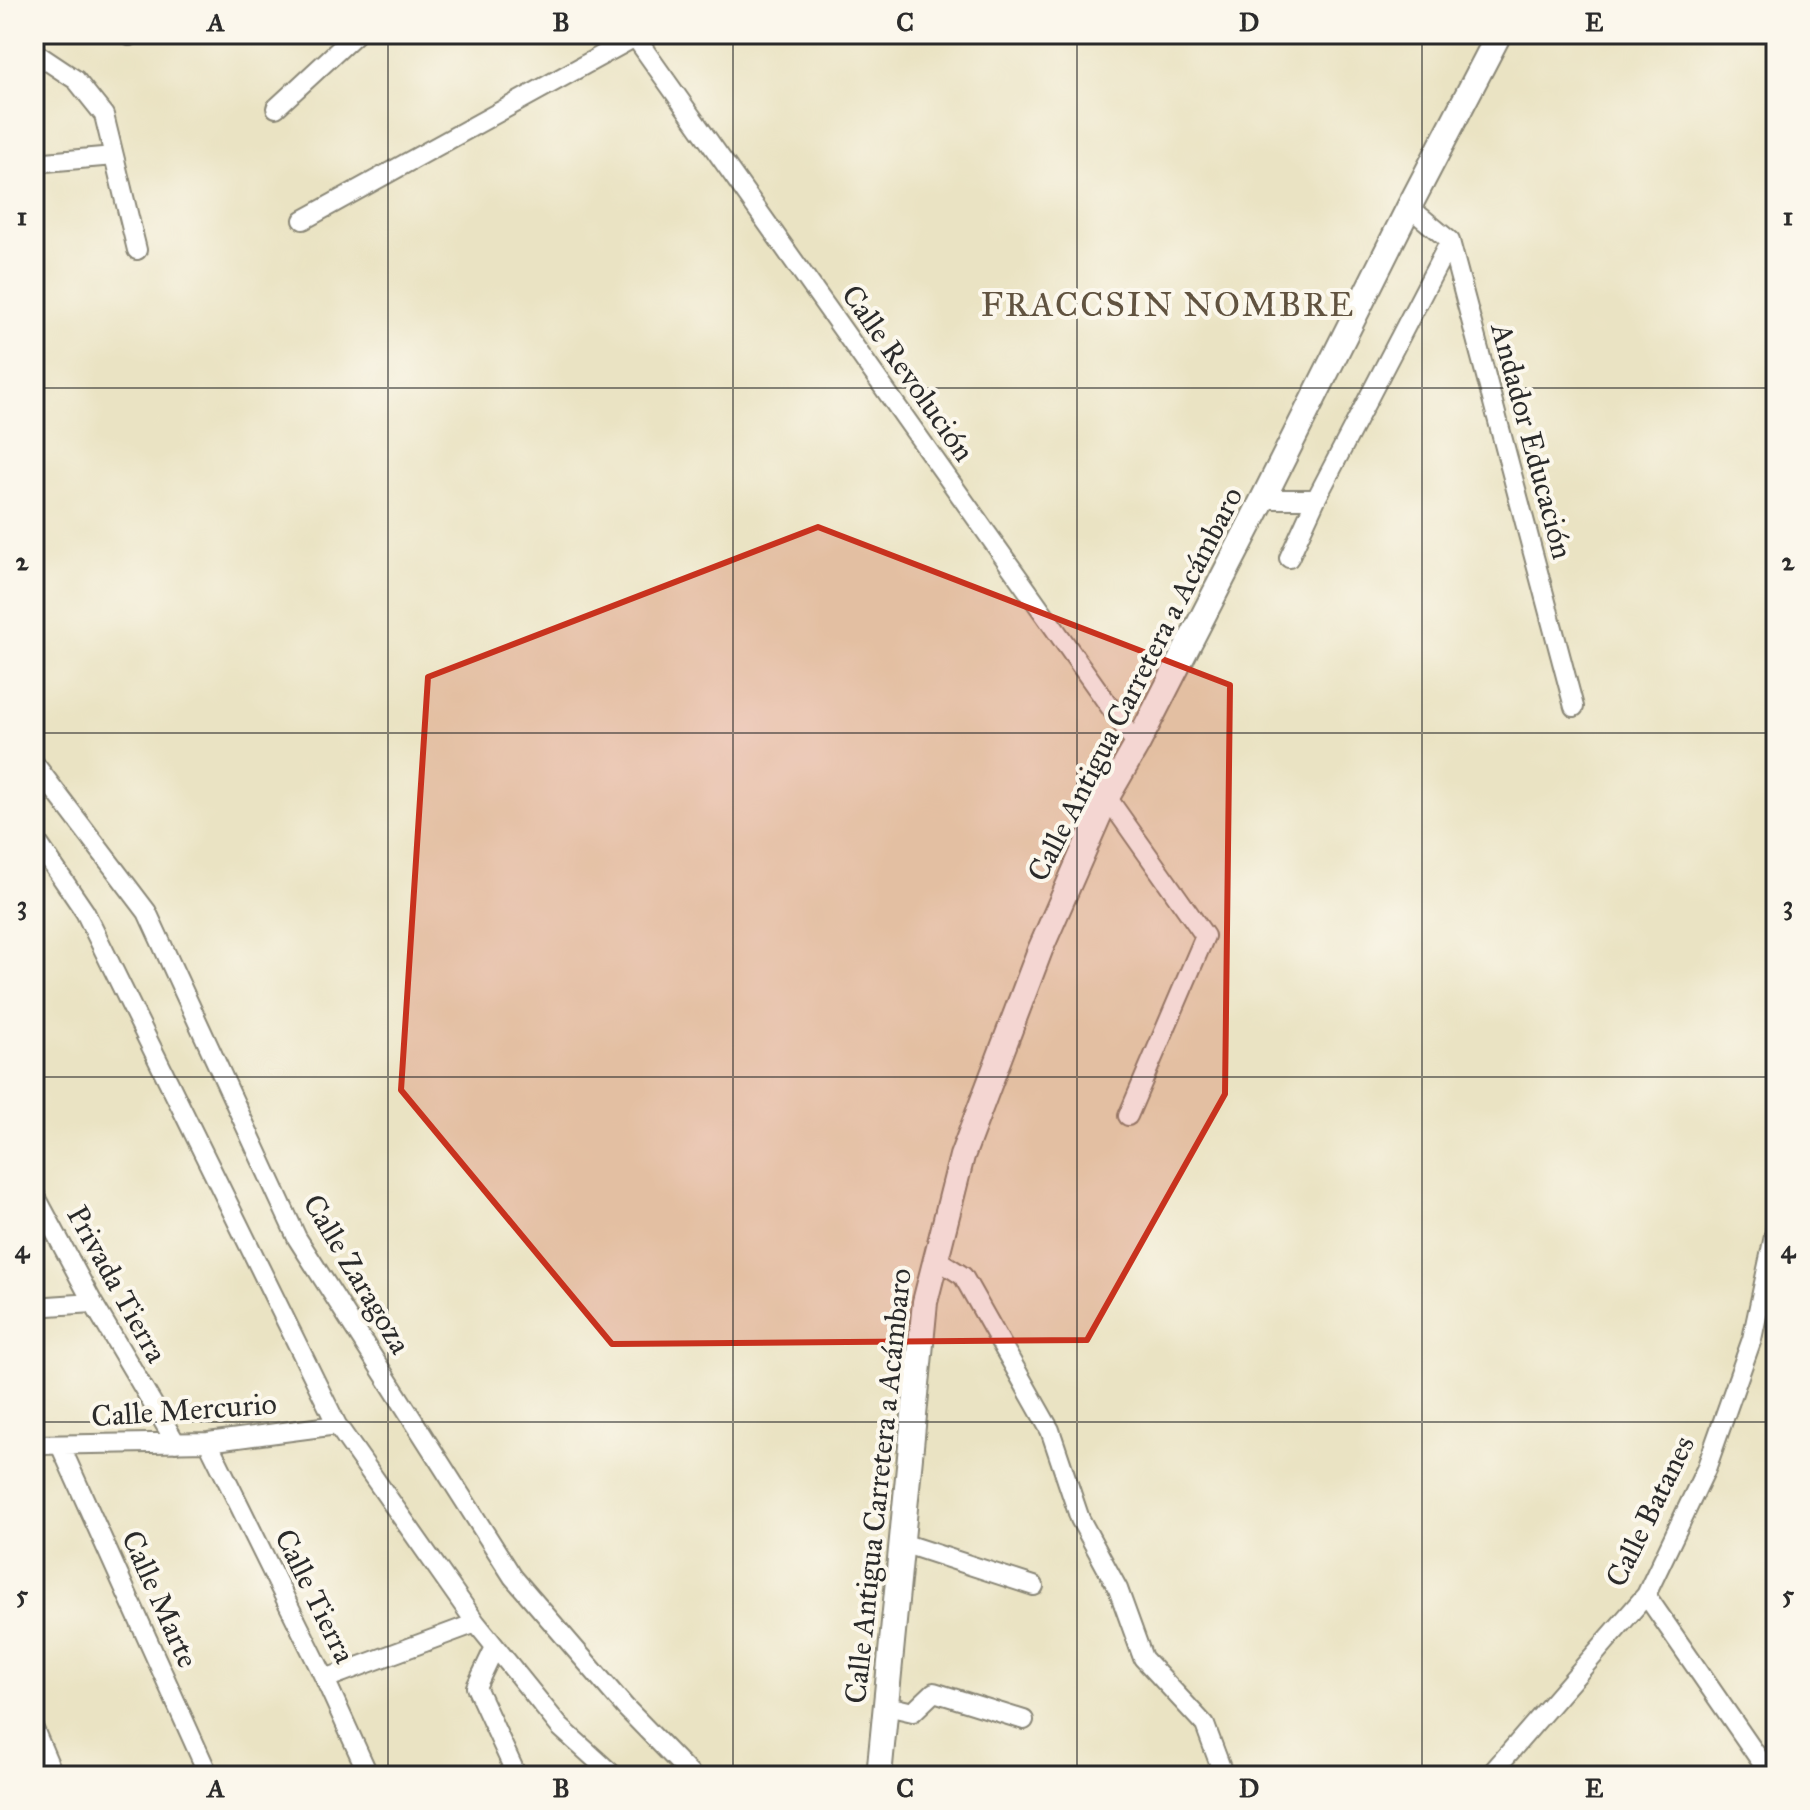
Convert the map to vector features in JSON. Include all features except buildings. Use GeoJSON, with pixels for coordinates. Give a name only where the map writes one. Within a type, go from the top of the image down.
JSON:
{"type":"FeatureCollection","features":[{"type":"Feature","properties":{"kind":"main road","name":"Calle Antigua Carretera a Acámbaro"},"geometry":{"type":"LineString","coordinates":[[879,1776],[925,1302],[962,1156],[1040,950],[1107,797],[1137,745],[1499,34]]}},
{"type":"Feature","properties":{"kind":"street"},"geometry":{"type":"LineString","coordinates":[[276,108],[356,34]]}},
{"type":"Feature","properties":{"kind":"street"},"geometry":{"type":"LineString","coordinates":[[303,220],[634,36]]}},
{"type":"Feature","properties":{"kind":"street","name":"Calle Revolución"},"geometry":{"type":"LineString","coordinates":[[634,36],[1137,745]]}},
{"type":"Feature","properties":{"kind":"street"},"geometry":{"type":"LineString","coordinates":[[34,52],[76,80],[104,115],[137,250]]}},
{"type":"Feature","properties":{"kind":"street"},"geometry":{"type":"LineString","coordinates":[[34,163],[114,156]]}},
{"type":"Feature","properties":{"kind":"street"},"geometry":{"type":"LineString","coordinates":[[1289,558],[1316,499],[1450,241],[1409,207]]}},
{"type":"Feature","properties":{"kind":"street","name":"Andador Educación"},"geometry":{"type":"LineString","coordinates":[[1450,241],[1574,707]]}},
{"type":"Feature","properties":{"kind":"street"},"geometry":{"type":"LineString","coordinates":[[1263,499],[1316,499]]}},
{"type":"Feature","properties":{"kind":"street","name":"Calle Zaragoza"},"geometry":{"type":"LineString","coordinates":[[34,763],[147,912],[297,1238],[513,1577],[625,1707],[692,1776]]}},
{"type":"Feature","properties":{"kind":"street"},"geometry":{"type":"LineString","coordinates":[[1107,797],[1205,936],[1128,1116]]}},
{"type":"Feature","properties":{"kind":"street"},"geometry":{"type":"LineString","coordinates":[[34,837],[85,912],[337,1425],[476,1623],[560,1727],[614,1776]]}},
{"type":"Feature","properties":{"kind":"street","name":"Privada Tierra"},"geometry":{"type":"LineString","coordinates":[[34,1193],[93,1303],[176,1443]]}},
{"type":"Feature","properties":{"kind":"street","name":"Calle Batanes"},"geometry":{"type":"LineString","coordinates":[[1489,1776],[1646,1595],[1706,1469],[1752,1339],[1776,1227]]}},
{"type":"Feature","properties":{"kind":"street"},"geometry":{"type":"LineString","coordinates":[[935,1258],[963,1276],[1050,1430],[1080,1519],[1118,1589],[1143,1658],[1205,1725],[1224,1776]]}},
{"type":"Feature","properties":{"kind":"street"},"geometry":{"type":"LineString","coordinates":[[34,1307],[93,1303]]}},
{"type":"Feature","properties":{"kind":"street","name":"Calle Mercurio"},"geometry":{"type":"LineString","coordinates":[[34,1445],[208,1442],[337,1425]]}},
{"type":"Feature","properties":{"kind":"street","name":"Calle Tierra"},"geometry":{"type":"LineString","coordinates":[[208,1442],[325,1679],[369,1776]]}},
{"type":"Feature","properties":{"kind":"street","name":"Calle Marte"},"geometry":{"type":"LineString","coordinates":[[60,1445],[209,1776]]}},
{"type":"Feature","properties":{"kind":"street"},"geometry":{"type":"LineString","coordinates":[[902,1543],[1034,1586]]}},
{"type":"Feature","properties":{"kind":"street"},"geometry":{"type":"LineString","coordinates":[[1646,1595],[1771,1776]]}},
{"type":"Feature","properties":{"kind":"street"},"geometry":{"type":"LineString","coordinates":[[325,1679],[476,1623]]}},
{"type":"Feature","properties":{"kind":"street"},"geometry":{"type":"LineString","coordinates":[[495,1647],[476,1687],[517,1776]]}},
{"type":"Feature","properties":{"kind":"street"},"geometry":{"type":"LineString","coordinates":[[887,1706],[913,1712],[934,1692],[1024,1720]]}},
{"type":"Feature","properties":{"kind":"street"},"geometry":{"type":"LineString","coordinates":[[34,1729],[54,1776]]}},
{"type":"Feature","properties":{"kind":"highlighted area"},"geometry":{"type":"Polygon","coordinates":[[[818,527],[1230,685],[1225,1094],[1087,1340],[612,1344],[401,1090],[428,677],[818,527]]]}},
{"type":"Feature","properties":{"kind":"district","name":"FRACCSIN NOMBRE"},"geometry":{"type":"Point","coordinates":[1168,304]}}]}
